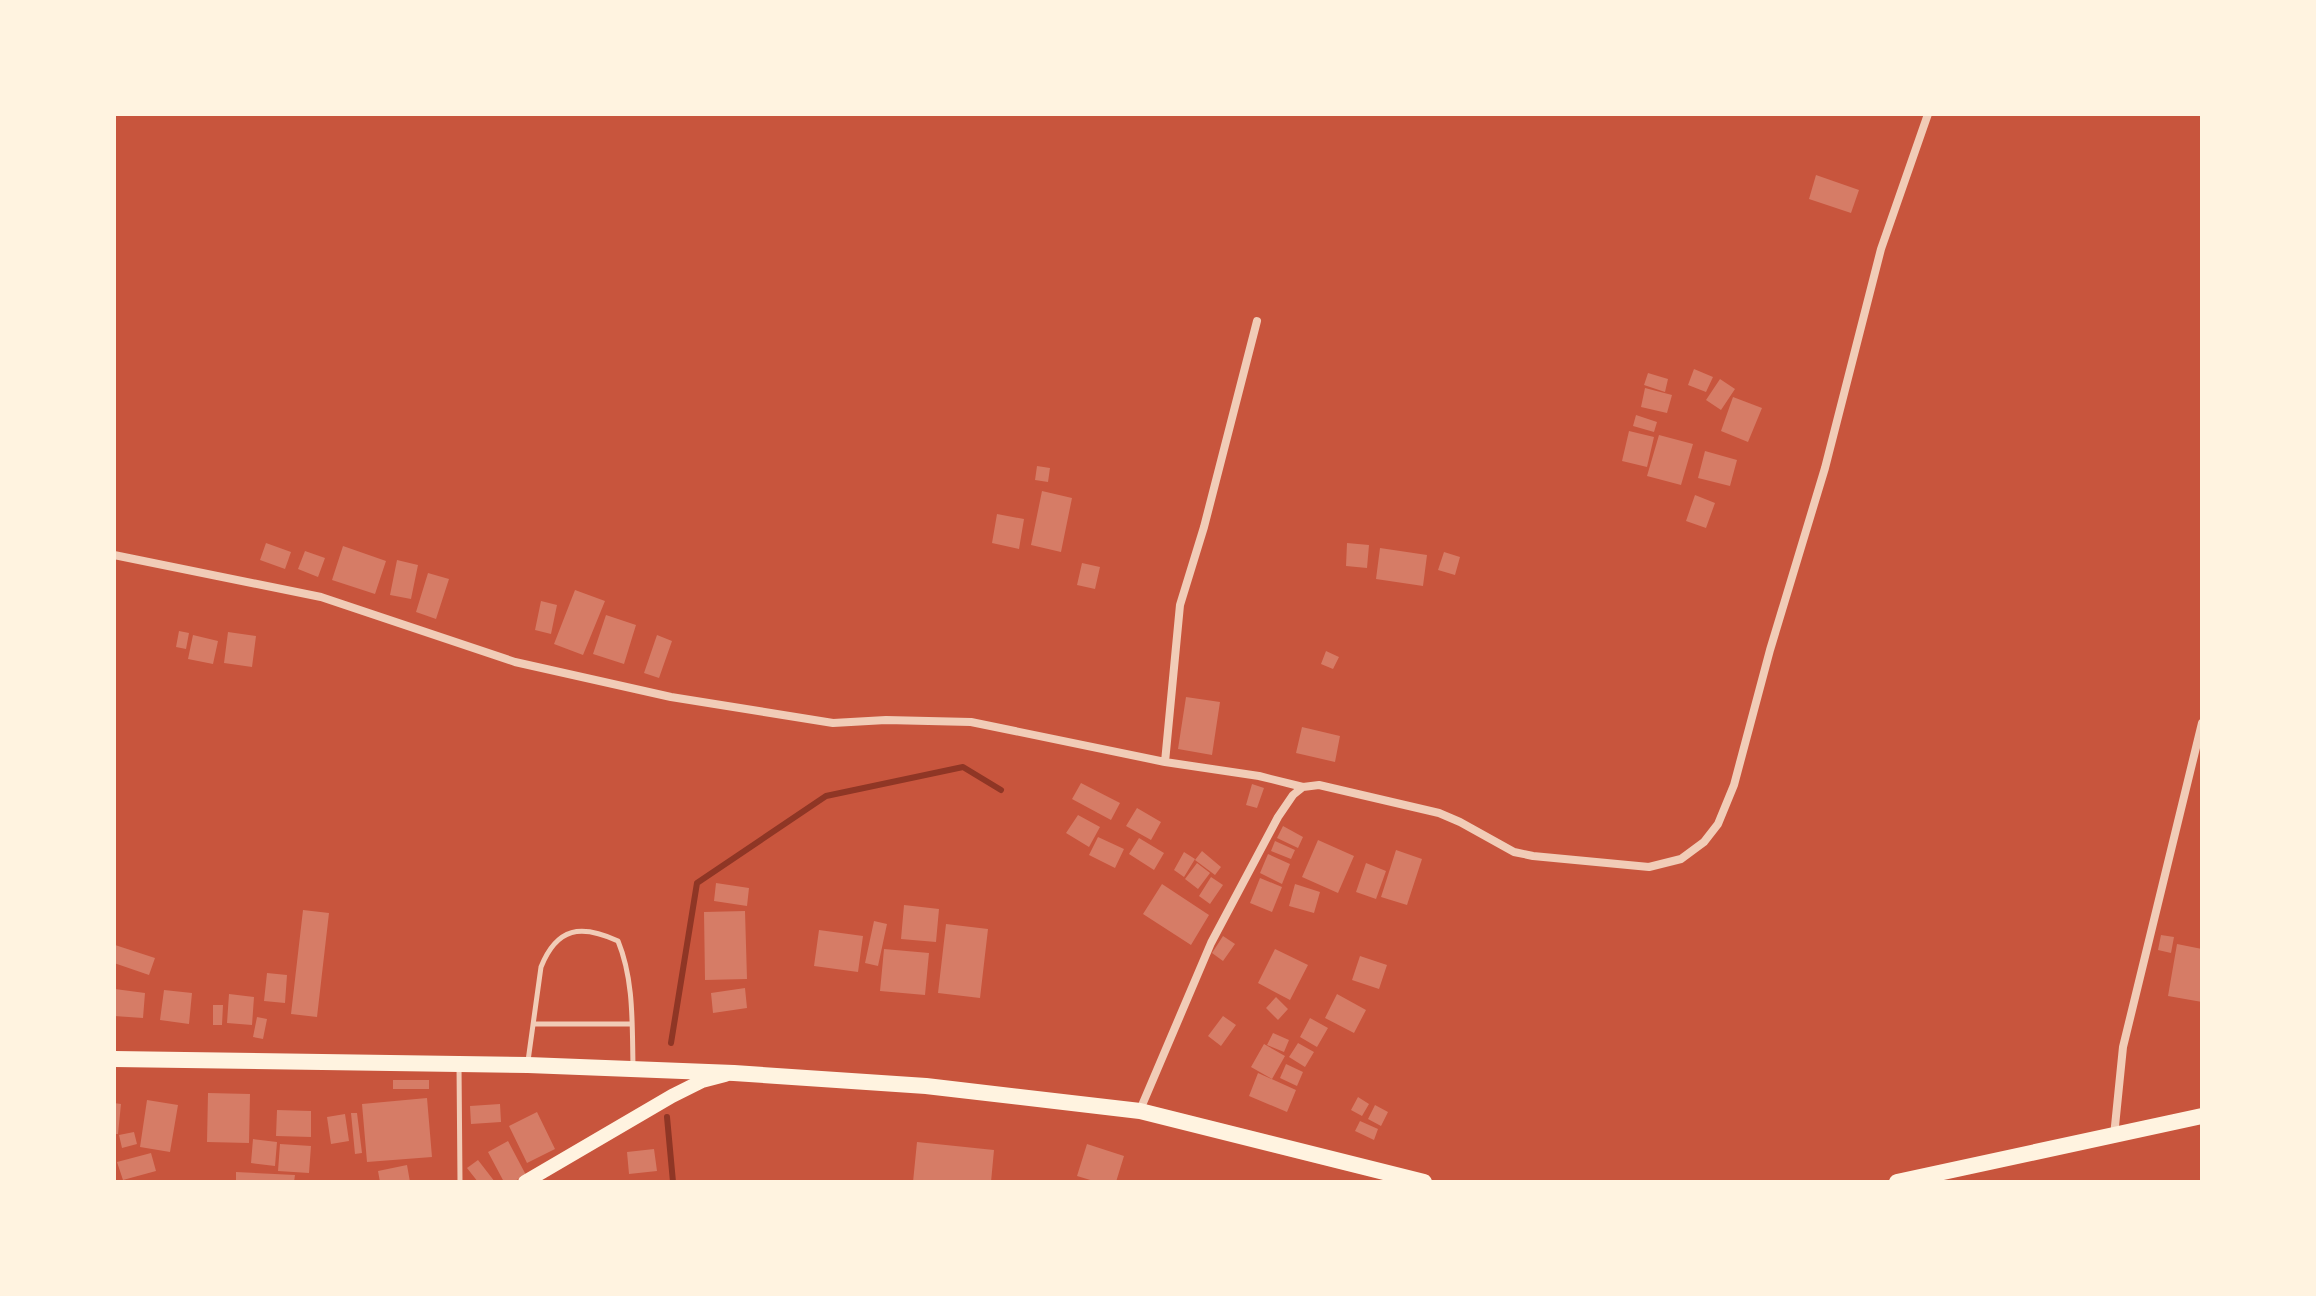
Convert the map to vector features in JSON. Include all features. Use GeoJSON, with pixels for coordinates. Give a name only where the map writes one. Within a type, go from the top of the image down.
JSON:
{"type":"FeatureCollection","features":[{"type":"Feature","properties":{"kind":"highway"},"geometry":{"type":"LineString","coordinates":[[114,1059],[528,1065],[734,1073],[926,1086],[1140,1111],[1424,1182]]}},
{"type":"Feature","properties":{"kind":"highway"},"geometry":{"type":"LineString","coordinates":[[1897,1182],[2202,1116]]}},
{"type":"Feature","properties":{"kind":"main road"},"geometry":{"type":"LineString","coordinates":[[525,1182],[672,1096],[702,1081],[734,1073]]}},
{"type":"Feature","properties":{"kind":"street"},"geometry":{"type":"LineString","coordinates":[[114,555],[321,597],[515,662],[671,697],[833,723],[886,720],[971,722],[1303,787],[1319,785],[1439,813],[1514,852],[1649,867],[1681,859],[1704,842],[1718,824],[1734,785],[1770,650],[1825,468],[1881,249],[1928,114]]}},
{"type":"Feature","properties":{"kind":"street"},"geometry":{"type":"LineString","coordinates":[[1165,762],[1180,605],[1208,514],[1257,321]]}},
{"type":"Feature","properties":{"kind":"street"},"geometry":{"type":"LineString","coordinates":[[2114,1137],[2123,1047],[2202,723]]}},
{"type":"Feature","properties":{"kind":"street"},"geometry":{"type":"LineString","coordinates":[[1140,1111],[1211,943],[1278,817],[1293,795],[1303,787]]}},
{"type":"Feature","properties":{"kind":"lane"},"geometry":{"type":"LineString","coordinates":[[528,1065],[539,980],[546,956],[561,936],[581,930],[597,931],[618,941],[625,959],[633,1070]]}},
{"type":"Feature","properties":{"kind":"lane"},"geometry":{"type":"LineString","coordinates":[[535,1024],[632,1024]]}},
{"type":"Feature","properties":{"kind":"lane"},"geometry":{"type":"LineString","coordinates":[[459,1064],[460,1182]]}},
{"type":"Feature","properties":{"kind":"building"},"geometry":{"type":"Polygon","coordinates":[[[1816,175],[1859,190],[1851,213],[1809,199],[1816,175]]]}},
{"type":"Feature","properties":{"kind":"building"},"geometry":{"type":"Polygon","coordinates":[[[1694,369],[1713,377],[1706,392],[1688,385],[1694,369]]]}},
{"type":"Feature","properties":{"kind":"building"},"geometry":{"type":"Polygon","coordinates":[[[1648,373],[1668,379],[1665,392],[1644,385],[1648,373]]]}},
{"type":"Feature","properties":{"kind":"building"},"geometry":{"type":"Polygon","coordinates":[[[1720,379],[1735,389],[1721,410],[1706,400],[1720,379]]]}},
{"type":"Feature","properties":{"kind":"building"},"geometry":{"type":"Polygon","coordinates":[[[1645,388],[1672,395],[1667,413],[1641,407],[1645,388]]]}},
{"type":"Feature","properties":{"kind":"building"},"geometry":{"type":"Polygon","coordinates":[[[1733,397],[1762,408],[1748,442],[1721,431],[1733,397]]]}},
{"type":"Feature","properties":{"kind":"building"},"geometry":{"type":"Polygon","coordinates":[[[1636,415],[1657,422],[1654,432],[1633,426],[1636,415]]]}},
{"type":"Feature","properties":{"kind":"building"},"geometry":{"type":"Polygon","coordinates":[[[1629,431],[1654,437],[1647,467],[1622,461],[1629,431]]]}},
{"type":"Feature","properties":{"kind":"building"},"geometry":{"type":"Polygon","coordinates":[[[1659,435],[1693,444],[1681,485],[1647,476],[1659,435]]]}},
{"type":"Feature","properties":{"kind":"building"},"geometry":{"type":"Polygon","coordinates":[[[1705,451],[1737,460],[1730,486],[1698,478],[1705,451]]]}},
{"type":"Feature","properties":{"kind":"building"},"geometry":{"type":"Polygon","coordinates":[[[1037,466],[1050,468],[1048,482],[1035,480],[1037,466]]]}},
{"type":"Feature","properties":{"kind":"building"},"geometry":{"type":"Polygon","coordinates":[[[1042,491],[1072,498],[1061,552],[1031,545],[1042,491]]]}},
{"type":"Feature","properties":{"kind":"building"},"geometry":{"type":"Polygon","coordinates":[[[1695,495],[1715,503],[1706,528],[1686,521],[1695,495]]]}},
{"type":"Feature","properties":{"kind":"building"},"geometry":{"type":"Polygon","coordinates":[[[997,514],[1024,519],[1019,549],[992,543],[997,514]]]}},
{"type":"Feature","properties":{"kind":"building"},"geometry":{"type":"Polygon","coordinates":[[[266,543],[291,552],[285,569],[260,560],[266,543]]]}},
{"type":"Feature","properties":{"kind":"building"},"geometry":{"type":"Polygon","coordinates":[[[1347,543],[1369,545],[1367,568],[1346,566],[1347,543]]]}},
{"type":"Feature","properties":{"kind":"building"},"geometry":{"type":"Polygon","coordinates":[[[343,546],[386,561],[375,594],[332,580],[343,546]]]}},
{"type":"Feature","properties":{"kind":"building"},"geometry":{"type":"Polygon","coordinates":[[[1380,548],[1427,555],[1423,586],[1376,579],[1380,548]]]}},
{"type":"Feature","properties":{"kind":"building"},"geometry":{"type":"Polygon","coordinates":[[[305,551],[325,558],[318,577],[298,569],[305,551]]]}},
{"type":"Feature","properties":{"kind":"building"},"geometry":{"type":"Polygon","coordinates":[[[1444,552],[1460,557],[1455,575],[1438,570],[1444,552]]]}},
{"type":"Feature","properties":{"kind":"building"},"geometry":{"type":"Polygon","coordinates":[[[397,560],[418,565],[411,599],[390,595],[397,560]]]}},
{"type":"Feature","properties":{"kind":"building"},"geometry":{"type":"Polygon","coordinates":[[[1082,563],[1100,567],[1095,589],[1077,585],[1082,563]]]}},
{"type":"Feature","properties":{"kind":"building"},"geometry":{"type":"Polygon","coordinates":[[[428,573],[449,579],[436,619],[416,612],[428,573]]]}},
{"type":"Feature","properties":{"kind":"building"},"geometry":{"type":"Polygon","coordinates":[[[575,590],[605,601],[583,655],[554,644],[575,590]]]}},
{"type":"Feature","properties":{"kind":"building"},"geometry":{"type":"Polygon","coordinates":[[[541,601],[557,605],[551,634],[535,630],[541,601]]]}},
{"type":"Feature","properties":{"kind":"building"},"geometry":{"type":"Polygon","coordinates":[[[606,615],[636,625],[624,664],[593,654],[606,615]]]}},
{"type":"Feature","properties":{"kind":"building"},"geometry":{"type":"Polygon","coordinates":[[[179,631],[189,633],[186,649],[176,647],[179,631]]]}},
{"type":"Feature","properties":{"kind":"building"},"geometry":{"type":"Polygon","coordinates":[[[228,632],[256,636],[252,667],[224,663],[228,632]]]}},
{"type":"Feature","properties":{"kind":"building"},"geometry":{"type":"Polygon","coordinates":[[[193,635],[218,641],[213,664],[188,659],[193,635]]]}},
{"type":"Feature","properties":{"kind":"building"},"geometry":{"type":"Polygon","coordinates":[[[657,635],[672,641],[659,678],[644,673],[657,635]]]}},
{"type":"Feature","properties":{"kind":"building"},"geometry":{"type":"Polygon","coordinates":[[[1326,651],[1339,657],[1333,669],[1321,664],[1326,651]]]}},
{"type":"Feature","properties":{"kind":"building"},"geometry":{"type":"Polygon","coordinates":[[[1186,697],[1220,702],[1212,755],[1178,749],[1186,697]]]}},
{"type":"Feature","properties":{"kind":"building"},"geometry":{"type":"Polygon","coordinates":[[[1302,727],[1340,736],[1335,762],[1296,753],[1302,727]]]}},
{"type":"Feature","properties":{"kind":"building"},"geometry":{"type":"Polygon","coordinates":[[[1081,783],[1120,803],[1111,820],[1072,799],[1081,783]]]}},
{"type":"Feature","properties":{"kind":"building"},"geometry":{"type":"Polygon","coordinates":[[[1252,784],[1264,788],[1257,808],[1246,805],[1252,784]]]}},
{"type":"Feature","properties":{"kind":"building"},"geometry":{"type":"Polygon","coordinates":[[[1137,808],[1161,822],[1151,840],[1126,826],[1137,808]]]}},
{"type":"Feature","properties":{"kind":"building"},"geometry":{"type":"Polygon","coordinates":[[[1078,815],[1100,827],[1089,847],[1066,833],[1078,815]]]}},
{"type":"Feature","properties":{"kind":"building"},"geometry":{"type":"Polygon","coordinates":[[[1283,826],[1303,837],[1298,848],[1277,838],[1283,826]]]}},
{"type":"Feature","properties":{"kind":"building"},"geometry":{"type":"Polygon","coordinates":[[[1098,837],[1124,849],[1115,868],[1089,855],[1098,837]]]}},
{"type":"Feature","properties":{"kind":"building"},"geometry":{"type":"Polygon","coordinates":[[[1139,838],[1164,853],[1154,870],[1129,854],[1139,838]]]}},
{"type":"Feature","properties":{"kind":"building"},"geometry":{"type":"Polygon","coordinates":[[[1318,840],[1354,856],[1338,893],[1302,877],[1318,840]]]}},
{"type":"Feature","properties":{"kind":"building"},"geometry":{"type":"Polygon","coordinates":[[[1275,841],[1295,850],[1291,859],[1271,851],[1275,841]]]}},
{"type":"Feature","properties":{"kind":"building"},"geometry":{"type":"Polygon","coordinates":[[[1396,850],[1422,859],[1407,905],[1381,897],[1396,850]]]}},
{"type":"Feature","properties":{"kind":"building"},"geometry":{"type":"Polygon","coordinates":[[[1202,851],[1221,867],[1215,875],[1195,860],[1202,851]]]}},
{"type":"Feature","properties":{"kind":"building"},"geometry":{"type":"Polygon","coordinates":[[[1184,852],[1195,859],[1184,877],[1174,870],[1184,852]]]}},
{"type":"Feature","properties":{"kind":"building"},"geometry":{"type":"Polygon","coordinates":[[[1268,854],[1290,864],[1282,884],[1260,873],[1268,854]]]}},
{"type":"Feature","properties":{"kind":"building"},"geometry":{"type":"Polygon","coordinates":[[[1197,863],[1210,873],[1198,889],[1185,879],[1197,863]]]}},
{"type":"Feature","properties":{"kind":"building"},"geometry":{"type":"Polygon","coordinates":[[[1366,863],[1386,871],[1376,899],[1356,892],[1366,863]]]}},
{"type":"Feature","properties":{"kind":"building"},"geometry":{"type":"Polygon","coordinates":[[[1211,877],[1223,885],[1210,904],[1199,896],[1211,877]]]}},
{"type":"Feature","properties":{"kind":"building"},"geometry":{"type":"Polygon","coordinates":[[[1260,878],[1282,887],[1272,912],[1250,903],[1260,878]]]}},
{"type":"Feature","properties":{"kind":"building"},"geometry":{"type":"Polygon","coordinates":[[[716,883],[749,888],[747,906],[714,901],[716,883]]]}},
{"type":"Feature","properties":{"kind":"building"},"geometry":{"type":"Polygon","coordinates":[[[1162,884],[1209,915],[1191,945],[1143,914],[1162,884]]]}},
{"type":"Feature","properties":{"kind":"building"},"geometry":{"type":"Polygon","coordinates":[[[1295,884],[1320,892],[1314,913],[1289,906],[1295,884]]]}},
{"type":"Feature","properties":{"kind":"building"},"geometry":{"type":"Polygon","coordinates":[[[904,905],[939,909],[936,942],[901,939],[904,905]]]}},
{"type":"Feature","properties":{"kind":"building"},"geometry":{"type":"Polygon","coordinates":[[[303,910],[329,913],[317,1017],[291,1014],[303,910]]]}},
{"type":"Feature","properties":{"kind":"building"},"geometry":{"type":"Polygon","coordinates":[[[745,911],[747,979],[705,980],[704,912],[745,911]]]}},
{"type":"Feature","properties":{"kind":"building"},"geometry":{"type":"Polygon","coordinates":[[[874,921],[887,924],[878,966],[865,963],[874,921]]]}},
{"type":"Feature","properties":{"kind":"building"},"geometry":{"type":"Polygon","coordinates":[[[946,924],[988,929],[980,998],[938,993],[946,924]]]}},
{"type":"Feature","properties":{"kind":"building"},"geometry":{"type":"Polygon","coordinates":[[[819,930],[863,936],[858,972],[814,966],[819,930]]]}},
{"type":"Feature","properties":{"kind":"building"},"geometry":{"type":"Polygon","coordinates":[[[2161,935],[2174,937],[2171,953],[2158,950],[2161,935]]]}},
{"type":"Feature","properties":{"kind":"building"},"geometry":{"type":"Polygon","coordinates":[[[1223,936],[1235,944],[1223,961],[1212,953],[1223,936]]]}},
{"type":"Feature","properties":{"kind":"building"},"geometry":{"type":"Polygon","coordinates":[[[2177,944],[2202,949],[2202,1002],[2168,996],[2177,944]]]}},
{"type":"Feature","properties":{"kind":"building"},"geometry":{"type":"Polygon","coordinates":[[[115,945],[155,958],[149,975],[114,963],[115,945]]]}},
{"type":"Feature","properties":{"kind":"building"},"geometry":{"type":"Polygon","coordinates":[[[884,949],[929,953],[925,995],[880,991],[884,949]]]}},
{"type":"Feature","properties":{"kind":"building"},"geometry":{"type":"Polygon","coordinates":[[[1275,949],[1308,965],[1290,1000],[1258,983],[1275,949]]]}},
{"type":"Feature","properties":{"kind":"building"},"geometry":{"type":"Polygon","coordinates":[[[1360,956],[1387,965],[1379,989],[1352,980],[1360,956]]]}},
{"type":"Feature","properties":{"kind":"building"},"geometry":{"type":"Polygon","coordinates":[[[267,973],[287,975],[285,1003],[264,1001],[267,973]]]}},
{"type":"Feature","properties":{"kind":"building"},"geometry":{"type":"Polygon","coordinates":[[[745,988],[747,1008],[713,1013],[711,993],[745,988]]]}},
{"type":"Feature","properties":{"kind":"building"},"geometry":{"type":"Polygon","coordinates":[[[115,989],[145,993],[143,1018],[114,1016],[115,989]]]}},
{"type":"Feature","properties":{"kind":"building"},"geometry":{"type":"Polygon","coordinates":[[[164,990],[192,993],[189,1024],[160,1020],[164,990]]]}},
{"type":"Feature","properties":{"kind":"building"},"geometry":{"type":"Polygon","coordinates":[[[229,994],[254,997],[252,1025],[227,1023],[229,994]]]}},
{"type":"Feature","properties":{"kind":"building"},"geometry":{"type":"Polygon","coordinates":[[[1337,994],[1366,1010],[1354,1033],[1325,1018],[1337,994]]]}},
{"type":"Feature","properties":{"kind":"building"},"geometry":{"type":"Polygon","coordinates":[[[1276,997],[1288,1009],[1278,1020],[1266,1008],[1276,997]]]}},
{"type":"Feature","properties":{"kind":"building"},"geometry":{"type":"Polygon","coordinates":[[[213,1005],[223,1005],[222,1025],[213,1025],[213,1005]]]}},
{"type":"Feature","properties":{"kind":"building"},"geometry":{"type":"Polygon","coordinates":[[[1223,1016],[1236,1025],[1221,1046],[1208,1036],[1223,1016]]]}},
{"type":"Feature","properties":{"kind":"building"},"geometry":{"type":"Polygon","coordinates":[[[257,1017],[267,1019],[263,1039],[253,1037],[257,1017]]]}},
{"type":"Feature","properties":{"kind":"building"},"geometry":{"type":"Polygon","coordinates":[[[1310,1018],[1328,1028],[1317,1047],[1300,1037],[1310,1018]]]}},
{"type":"Feature","properties":{"kind":"building"},"geometry":{"type":"Polygon","coordinates":[[[1273,1033],[1289,1040],[1284,1052],[1267,1045],[1273,1033]]]}},
{"type":"Feature","properties":{"kind":"building"},"geometry":{"type":"Polygon","coordinates":[[[1298,1043],[1314,1052],[1305,1067],[1289,1057],[1298,1043]]]}},
{"type":"Feature","properties":{"kind":"building"},"geometry":{"type":"Polygon","coordinates":[[[1264,1044],[1285,1056],[1272,1079],[1251,1067],[1264,1044]]]}},
{"type":"Feature","properties":{"kind":"building"},"geometry":{"type":"Polygon","coordinates":[[[1286,1064],[1303,1072],[1297,1086],[1280,1078],[1286,1064]]]}},
{"type":"Feature","properties":{"kind":"building"},"geometry":{"type":"Polygon","coordinates":[[[1258,1073],[1296,1090],[1287,1112],[1249,1096],[1258,1073]]]}},
{"type":"Feature","properties":{"kind":"building"},"geometry":{"type":"Polygon","coordinates":[[[393,1080],[429,1080],[429,1089],[393,1089],[393,1080]]]}},
{"type":"Feature","properties":{"kind":"building"},"geometry":{"type":"Polygon","coordinates":[[[208,1093],[250,1094],[249,1143],[207,1142],[208,1093]]]}},
{"type":"Feature","properties":{"kind":"building"},"geometry":{"type":"Polygon","coordinates":[[[1358,1097],[1369,1104],[1362,1116],[1351,1110],[1358,1097]]]}},
{"type":"Feature","properties":{"kind":"building"},"geometry":{"type":"Polygon","coordinates":[[[427,1098],[432,1157],[367,1162],[362,1104],[427,1098]]]}},
{"type":"Feature","properties":{"kind":"building"},"geometry":{"type":"Polygon","coordinates":[[[147,1100],[178,1105],[170,1152],[140,1147],[147,1100]]]}},
{"type":"Feature","properties":{"kind":"building"},"geometry":{"type":"Polygon","coordinates":[[[114,1103],[121,1104],[118,1134],[114,1134],[114,1103]]]}},
{"type":"Feature","properties":{"kind":"building"},"geometry":{"type":"Polygon","coordinates":[[[500,1104],[501,1122],[471,1124],[470,1106],[500,1104]]]}},
{"type":"Feature","properties":{"kind":"building"},"geometry":{"type":"Polygon","coordinates":[[[1375,1105],[1388,1112],[1381,1126],[1368,1119],[1375,1105]]]}},
{"type":"Feature","properties":{"kind":"building"},"geometry":{"type":"Polygon","coordinates":[[[277,1110],[311,1111],[311,1137],[276,1136],[277,1110]]]}},
{"type":"Feature","properties":{"kind":"building"},"geometry":{"type":"Polygon","coordinates":[[[537,1112],[555,1149],[527,1163],[509,1126],[537,1112]]]}},
{"type":"Feature","properties":{"kind":"building"},"geometry":{"type":"Polygon","coordinates":[[[351,1113],[357,1113],[362,1153],[355,1154],[351,1113]]]}},
{"type":"Feature","properties":{"kind":"building"},"geometry":{"type":"Polygon","coordinates":[[[345,1114],[349,1141],[331,1144],[327,1117],[345,1114]]]}},
{"type":"Feature","properties":{"kind":"building"},"geometry":{"type":"Polygon","coordinates":[[[1360,1121],[1378,1129],[1374,1140],[1355,1131],[1360,1121]]]}},
{"type":"Feature","properties":{"kind":"building"},"geometry":{"type":"Polygon","coordinates":[[[134,1132],[137,1144],[122,1148],[119,1135],[134,1132]]]}},
{"type":"Feature","properties":{"kind":"building"},"geometry":{"type":"Polygon","coordinates":[[[253,1139],[277,1142],[275,1166],[251,1163],[253,1139]]]}},
{"type":"Feature","properties":{"kind":"building"},"geometry":{"type":"Polygon","coordinates":[[[508,1141],[526,1175],[513,1182],[504,1182],[488,1152],[508,1141]]]}},
{"type":"Feature","properties":{"kind":"building"},"geometry":{"type":"Polygon","coordinates":[[[917,1142],[994,1150],[991,1182],[913,1182],[917,1142]]]}},
{"type":"Feature","properties":{"kind":"building"},"geometry":{"type":"Polygon","coordinates":[[[280,1144],[311,1146],[309,1173],[278,1171],[280,1144]]]}},
{"type":"Feature","properties":{"kind":"building"},"geometry":{"type":"Polygon","coordinates":[[[1087,1144],[1124,1156],[1116,1182],[1097,1182],[1077,1176],[1087,1144]]]}},
{"type":"Feature","properties":{"kind":"building"},"geometry":{"type":"Polygon","coordinates":[[[654,1149],[657,1171],[629,1174],[627,1152],[654,1149]]]}},
{"type":"Feature","properties":{"kind":"building"},"geometry":{"type":"Polygon","coordinates":[[[151,1153],[156,1171],[123,1180],[117,1162],[151,1153]]]}},
{"type":"Feature","properties":{"kind":"building"},"geometry":{"type":"Polygon","coordinates":[[[478,1160],[495,1182],[478,1182],[467,1168],[478,1160]]]}},
{"type":"Feature","properties":{"kind":"building"},"geometry":{"type":"Polygon","coordinates":[[[407,1165],[410,1182],[380,1182],[378,1171],[407,1165]]]}},
{"type":"Feature","properties":{"kind":"building"},"geometry":{"type":"Polygon","coordinates":[[[236,1172],[295,1175],[294,1182],[236,1182],[236,1172]]]}},
{"type":"Feature","properties":{"kind":"waterway"},"geometry":{"type":"LineString","coordinates":[[671,1043],[697,883],[826,796],[963,767],[1001,790]]}},
{"type":"Feature","properties":{"kind":"waterway"},"geometry":{"type":"LineString","coordinates":[[667,1117],[673,1182]]}}]}
